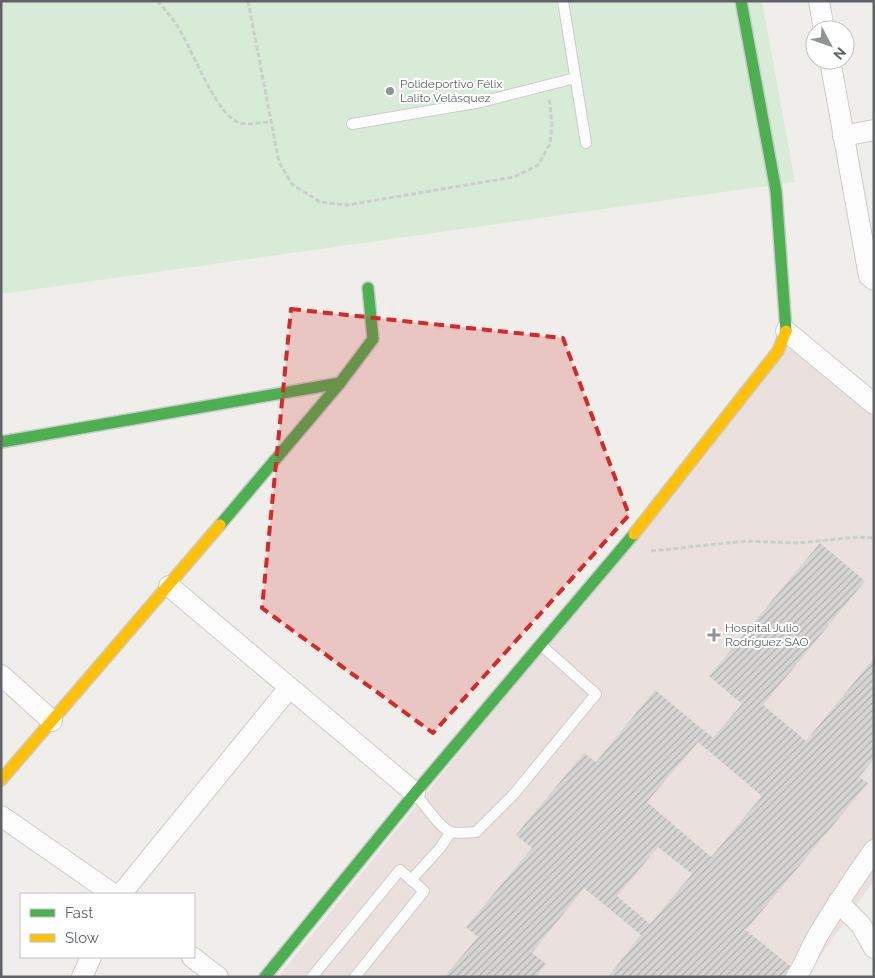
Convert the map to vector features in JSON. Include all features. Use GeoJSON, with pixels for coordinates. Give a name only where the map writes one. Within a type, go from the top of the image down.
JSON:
{"type":"FeatureCollection","features":[{"type":"Feature","properties":{"kind":"street"},"geometry":{"type":"LineString","coordinates":[[265,977],[415,793],[624,546],[778,351],[786,331],[776,190],[741,1]]}},
{"type":"Feature","properties":{"kind":"street"},"geometry":{"type":"LineString","coordinates":[[819,1],[822,20]]}},
{"type":"Feature","properties":{"kind":"street"},"geometry":{"type":"LineString","coordinates":[[832,70],[869,276],[874,280]]}},
{"type":"Feature","properties":{"kind":"street"},"geometry":{"type":"LineString","coordinates":[[844,136],[874,130]]}},
{"type":"Feature","properties":{"kind":"street"},"geometry":{"type":"LineString","coordinates":[[1,780],[170,586],[340,382],[372,339],[368,288]]}},
{"type":"Feature","properties":{"kind":"street"},"geometry":{"type":"LineString","coordinates":[[786,331],[874,404]]}},
{"type":"Feature","properties":{"kind":"street"},"geometry":{"type":"LineString","coordinates":[[1,442],[340,382]]}},
{"type":"Feature","properties":{"kind":"street"},"geometry":{"type":"LineString","coordinates":[[170,586],[415,793]]}},
{"type":"Feature","properties":{"kind":"street"},"geometry":{"type":"LineString","coordinates":[[1,675],[52,721]]}},
{"type":"Feature","properties":{"kind":"street"},"geometry":{"type":"LineString","coordinates":[[122,893],[289,688]]}},
{"type":"Feature","properties":{"kind":"street"},"geometry":{"type":"LineString","coordinates":[[1,816],[112,893]]}},
{"type":"Feature","properties":{"kind":"street"},"geometry":{"type":"LineString","coordinates":[[796,977],[804,966],[814,942],[838,902],[874,850]]}},
{"type":"Feature","properties":{"kind":"street"},"geometry":{"type":"LineString","coordinates":[[838,902],[860,925],[874,948]]}},
{"type":"Feature","properties":{"kind":"street"},"geometry":{"type":"LineString","coordinates":[[82,977],[91,958]]}},
{"type":"Feature","properties":{"kind":"street"},"geometry":{"type":"LineString","coordinates":[[193,958],[218,977]]}},
{"type":"Feature","properties":{"kind":"lane"},"geometry":{"type":"LineString","coordinates":[[563,1],[586,143]]}},
{"type":"Feature","properties":{"kind":"lane"},"geometry":{"type":"LineString","coordinates":[[352,124],[481,102],[575,78]]}},
{"type":"Feature","properties":{"kind":"lane"},"geometry":{"type":"LineString","coordinates":[[415,793],[442,826],[450,832],[476,832],[514,794],[596,694],[541,645]]}},
{"type":"Feature","properties":{"kind":"lane"},"geometry":{"type":"LineString","coordinates":[[411,880],[440,848],[450,832]]}},
{"type":"Feature","properties":{"kind":"lane"},"geometry":{"type":"LineString","coordinates":[[312,977],[400,870],[424,892],[355,977]]}},
{"type":"Feature","properties":{"kind":"path"},"geometry":{"type":"LineString","coordinates":[[157,1],[167,11],[183,36],[213,94],[224,110],[240,123],[271,122]]}},
{"type":"Feature","properties":{"kind":"path"},"geometry":{"type":"LineString","coordinates":[[248,1],[279,162],[292,184],[320,202],[347,205],[514,177],[538,164],[550,144],[552,124],[548,85]]}},
{"type":"Feature","properties":{"kind":"path"},"geometry":{"type":"LineString","coordinates":[[624,546],[628,550],[650,552],[747,541],[797,543],[858,537],[874,538]]}},
{"type":"Feature","properties":{"kind":"highlighted area"},"geometry":{"type":"Polygon","coordinates":[[[291,309],[563,338],[629,515],[433,733],[262,608],[291,309]]]}},
{"type":"Feature","properties":{"kind":"shaded area","name":"Hospital Julio Rodríguez SAO"},"geometry":{"type":"Polygon","coordinates":[[[798,334],[874,390],[874,880],[806,977],[278,977],[798,334]]]}},
{"type":"Feature","properties":{"kind":"green space","name":"Polideportivo Félix Lalito Velásquez"},"geometry":{"type":"Polygon","coordinates":[[[1,1],[762,1],[795,182],[1,294],[1,1]]]}},
{"type":"Feature","properties":{"kind":"building"},"geometry":{"type":"Polygon","coordinates":[[[820,543],[865,581],[763,705],[806,741],[874,658],[874,759],[859,777],[868,783],[746,930],[795,970],[790,977],[608,977],[641,935],[584,888],[532,953],[546,964],[536,977],[444,977],[478,937],[466,927],[532,848],[516,835],[584,753],[596,762],[655,690],[713,738],[742,704],[709,676],[820,543]],[[698,742],[647,802],[711,857],[762,796],[698,742]],[[658,847],[617,896],[650,924],[692,874],[658,847]]]}},
{"type":"Feature","properties":{"kind":"traffic: fast"},"geometry":{"type":"LineString","coordinates":[[741,1],[776,191],[786,331]]}},
{"type":"Feature","properties":{"kind":"traffic: fast"},"geometry":{"type":"LineString","coordinates":[[220,525],[340,383],[373,339],[368,288]]}},
{"type":"Feature","properties":{"kind":"traffic: fast"},"geometry":{"type":"LineString","coordinates":[[1,442],[340,383]]}},
{"type":"Feature","properties":{"kind":"traffic: fast"},"geometry":{"type":"LineString","coordinates":[[265,977],[415,793],[634,534]]}},
{"type":"Feature","properties":{"kind":"traffic: slow"},"geometry":{"type":"LineString","coordinates":[[634,534],[778,351],[786,331]]}},
{"type":"Feature","properties":{"kind":"traffic: slow"},"geometry":{"type":"LineString","coordinates":[[1,780],[220,525]]}},
{"type":"Feature","properties":{"kind":"place","name":"Polideportivo Félix Lalito Velásquez"},"geometry":{"type":"Point","coordinates":[390,91]}},
{"type":"Feature","properties":{"kind":"place","name":"Hospital Julio Rodríguez SAO"},"geometry":{"type":"Point","coordinates":[714,635]}}]}
